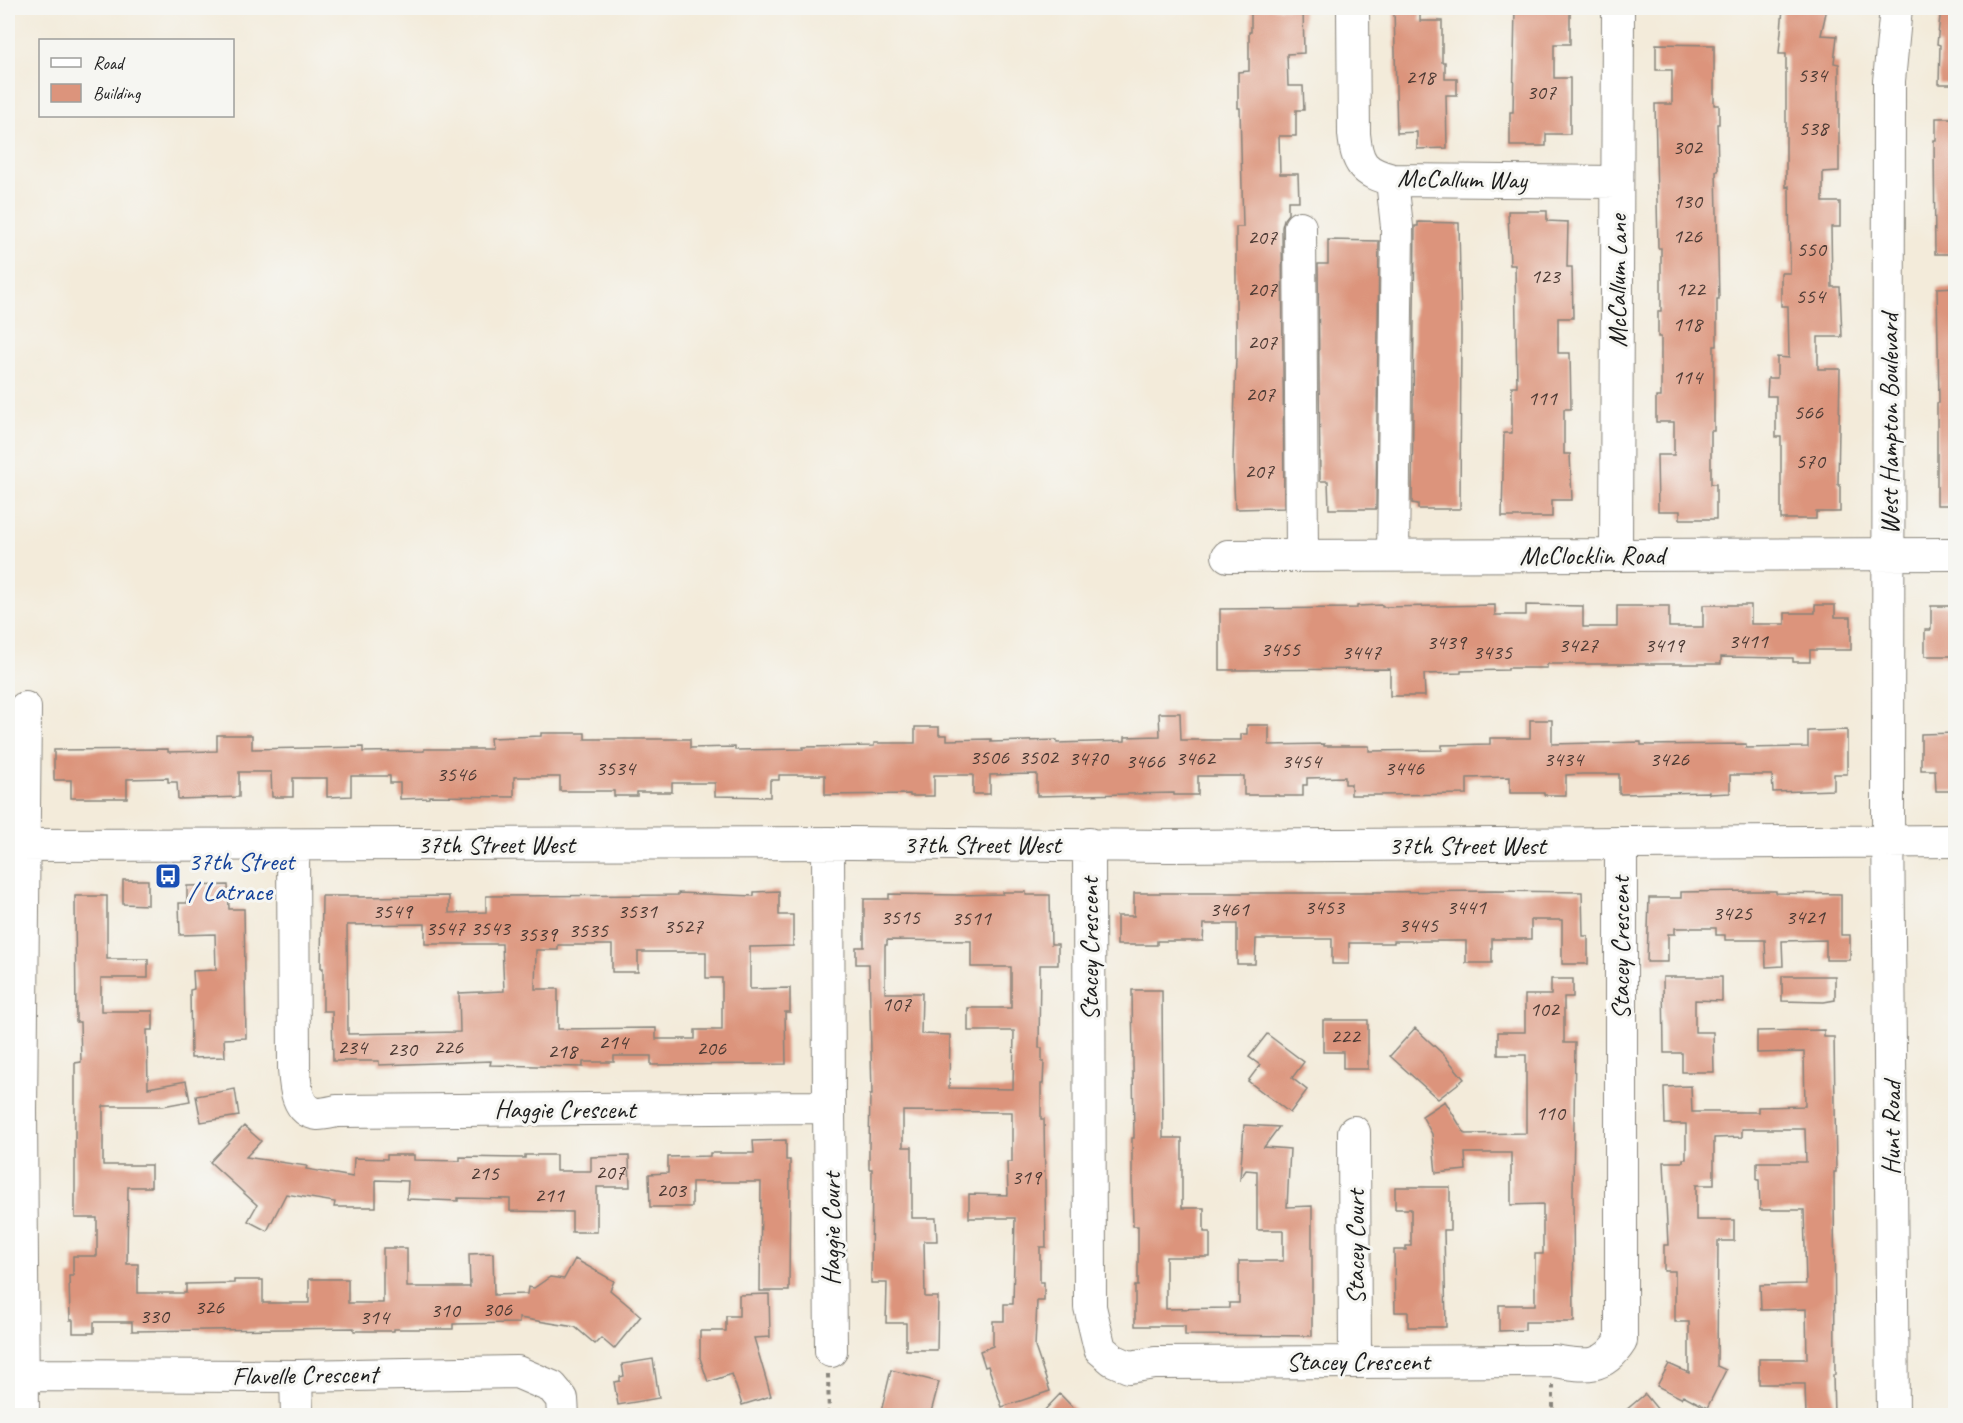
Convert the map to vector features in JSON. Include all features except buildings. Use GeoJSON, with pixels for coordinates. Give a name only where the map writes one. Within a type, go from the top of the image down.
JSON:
{"type":"FeatureCollection","features":[{"type":"Feature","properties":{"kind":"street","name":"McCallum Way"},"geometry":{"type":"LineString","coordinates":[[1353,8],[1354,134],[1356,152],[1363,168],[1376,176],[1392,180],[1617,182]]}},
{"type":"Feature","properties":{"kind":"street","name":"McCallum Lane"},"geometry":{"type":"LineString","coordinates":[[1616,554],[1618,8]]}},
{"type":"Feature","properties":{"kind":"street","name":"West Hampton Boulevard"},"geometry":{"type":"LineString","coordinates":[[1889,841],[1888,81],[1896,8]]}},
{"type":"Feature","properties":{"kind":"street"},"geometry":{"type":"LineString","coordinates":[[1392,180],[1397,227],[1393,555]]}},
{"type":"Feature","properties":{"kind":"street"},"geometry":{"type":"LineString","coordinates":[[1300,227],[1302,555]]}},
{"type":"Feature","properties":{"kind":"street","name":"McClocklin Road"},"geometry":{"type":"LineString","coordinates":[[1228,556],[1956,554]]}},
{"type":"Feature","properties":{"kind":"street"},"geometry":{"type":"LineString","coordinates":[[23,1416],[14,1111],[15,846],[25,708]]}},
{"type":"Feature","properties":{"kind":"street","name":"Hunt Road"},"geometry":{"type":"LineString","coordinates":[[1889,841],[1893,1416]]}},
{"type":"Feature","properties":{"kind":"street","name":"37th Street West"},"geometry":{"type":"LineString","coordinates":[[15,846],[828,843],[1181,846],[1956,841]]}},
{"type":"Feature","properties":{"kind":"street"},"geometry":{"type":"LineString","coordinates":[[828,843],[829,1107]]}},
{"type":"Feature","properties":{"kind":"street","name":"Stacey Crescent"},"geometry":{"type":"LineString","coordinates":[[1089,844],[1090,1307],[1100,1349],[1113,1360],[1129,1367],[1155,1362],[1355,1361],[1554,1361],[1580,1366],[1598,1363],[1612,1354],[1621,1341],[1621,844]]}},
{"type":"Feature","properties":{"kind":"street","name":"Haggie Crescent"},"geometry":{"type":"LineString","coordinates":[[293,845],[294,1068],[296,1089],[302,1106],[317,1114],[338,1111],[829,1107]]}},
{"type":"Feature","properties":{"kind":"street","name":"Haggie Court"},"geometry":{"type":"LineString","coordinates":[[829,1107],[831,1352]]}},
{"type":"Feature","properties":{"kind":"street","name":"Stacey Court"},"geometry":{"type":"LineString","coordinates":[[1354,1132],[1355,1361]]}},
{"type":"Feature","properties":{"kind":"street","name":"Flavelle Crescent"},"geometry":{"type":"LineString","coordinates":[[22,1375],[296,1376],[517,1372],[552,1387],[562,1400],[563,1416]]}},
{"type":"Feature","properties":{"kind":"street"},"geometry":{"type":"LineString","coordinates":[[296,1376],[297,1416]]}},
{"type":"Feature","properties":{"kind":"path"},"geometry":{"type":"LineString","coordinates":[[1553,1382],[1553,1416]]}},
{"type":"Feature","properties":{"kind":"path"},"geometry":{"type":"LineString","coordinates":[[829,1393],[829,1416]]}},
{"type":"Feature","properties":{"kind":"place","name":"37th Street / Latrace"},"geometry":{"type":"Point","coordinates":[168,876]}}]}
